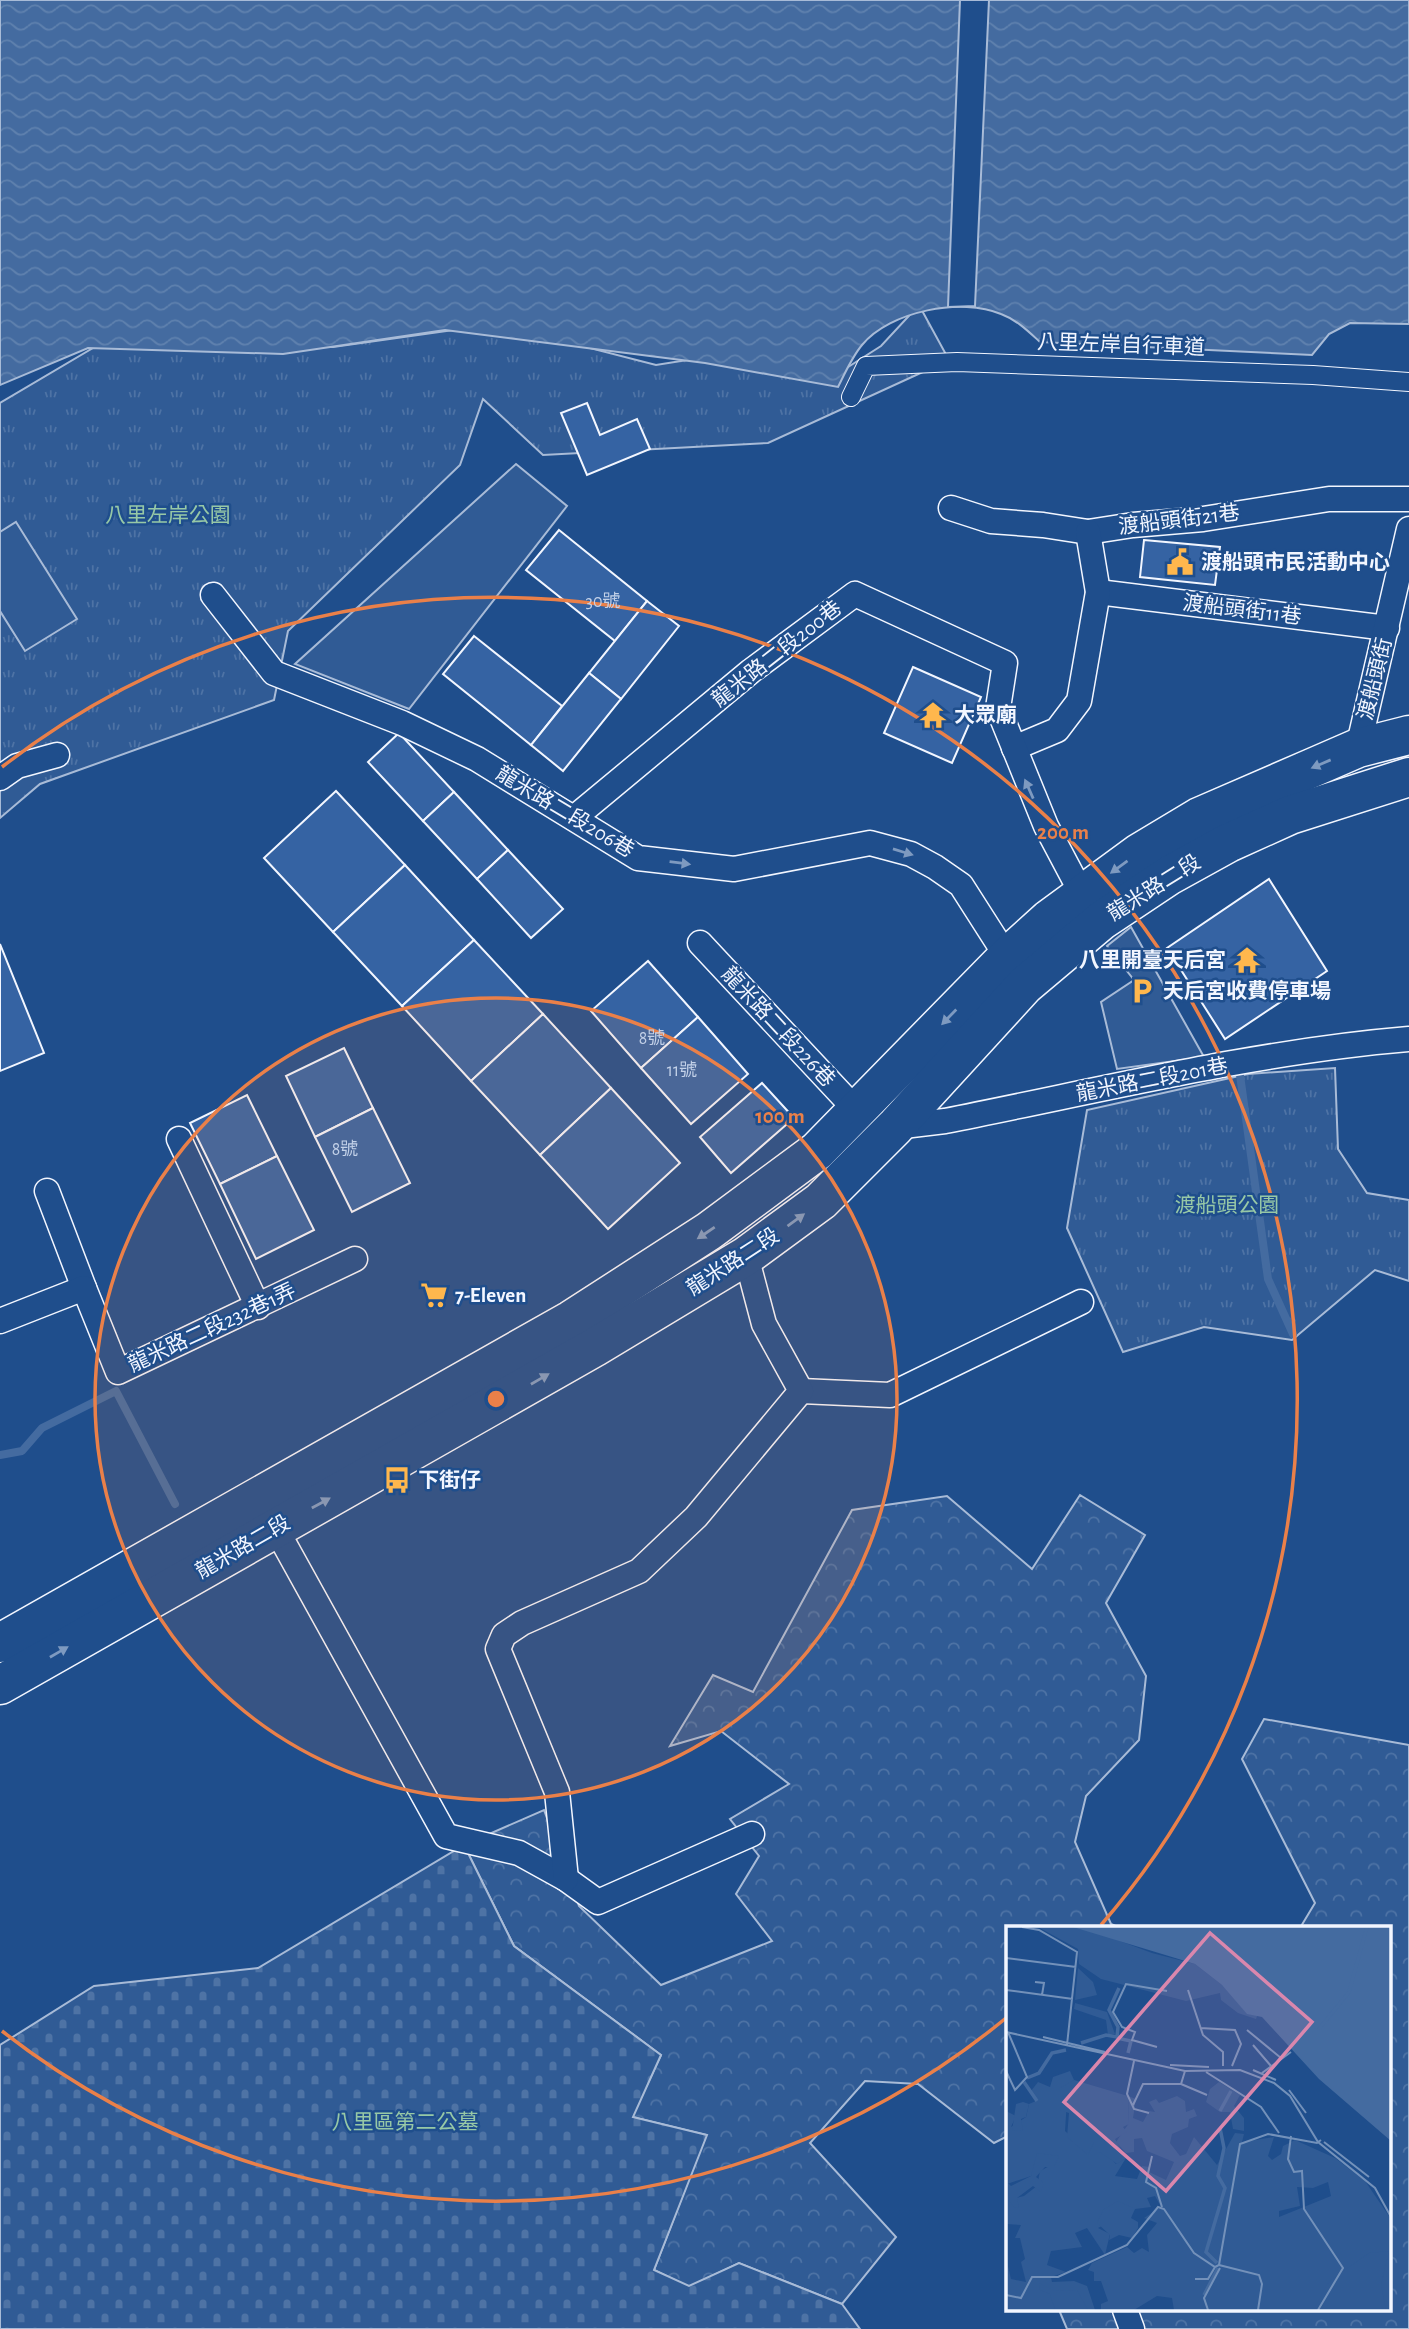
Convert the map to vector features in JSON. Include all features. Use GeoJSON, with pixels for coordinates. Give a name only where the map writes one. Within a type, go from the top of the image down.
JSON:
{"type":"FeatureCollection","features":[{"type":"Feature","properties":{"kind":"main road","name":"龍米路二段"},"geometry":{"type":"LineString","coordinates":[[0,1643],[571,1320],[709,1231],[817,1151],[1007,957],[1049,919],[1139,853],[1199,817],[1358,748],[1409,735]]}},
{"type":"Feature","properties":{"kind":"main road","name":"龍米路二段"},"geometry":{"type":"LineString","coordinates":[[4,1675],[276,1529],[595,1347],[746,1256],[821,1201],[895,1127],[1025,985],[1101,921],[1170,875],[1228,843],[1290,815],[1409,776]]}},
{"type":"Feature","properties":{"kind":"main road"},"geometry":{"type":"LineString","coordinates":[[857,1111],[895,1127]]}},
{"type":"Feature","properties":{"kind":"street","name":"八里左岸自行車道"},"geometry":{"type":"LineString","coordinates":[[851,397],[866,366],[957,362],[1313,375],[1409,382]]}},
{"type":"Feature","properties":{"kind":"street","name":"渡船頭街21巷"},"geometry":{"type":"LineString","coordinates":[[951,509],[992,521],[1088,532],[1203,519],[1329,499],[1409,499]]}},
{"type":"Feature","properties":{"kind":"street","name":"渡船頭街"},"geometry":{"type":"LineString","coordinates":[[1358,748],[1409,528]]}},
{"type":"Feature","properties":{"kind":"street"},"geometry":{"type":"LineString","coordinates":[[1014,748],[1057,730],[1079,701],[1098,592],[1088,532]]}},
{"type":"Feature","properties":{"kind":"street","name":"渡船頭街11巷"},"geometry":{"type":"LineString","coordinates":[[1098,592],[1387,628]]}},
{"type":"Feature","properties":{"kind":"street","name":"龍米路二段200巷"},"geometry":{"type":"LineString","coordinates":[[574,818],[751,671],[855,594],[1005,663],[998,708],[1045,826],[1082,894]]}},
{"type":"Feature","properties":{"kind":"street","name":"龍米路二段206巷"},"geometry":{"type":"LineString","coordinates":[[213,595],[274,673],[402,723],[465,753],[638,858],[734,869],[870,843],[911,854],[961,885],[1007,957]]}},
{"type":"Feature","properties":{"kind":"street"},"geometry":{"type":"LineString","coordinates":[[0,778],[17,766],[57,755]]}},
{"type":"Feature","properties":{"kind":"street","name":"龍米路二段226巷"},"geometry":{"type":"LineString","coordinates":[[700,943],[857,1111]]}},
{"type":"Feature","properties":{"kind":"street","name":"龍米路二段201巷"},"geometry":{"type":"LineString","coordinates":[[895,1127],[945,1121],[1238,1063],[1357,1043],[1409,1039]]}},
{"type":"Feature","properties":{"kind":"street"},"geometry":{"type":"LineString","coordinates":[[179,1139],[258,1307]]}},
{"type":"Feature","properties":{"kind":"street"},"geometry":{"type":"LineString","coordinates":[[0,1321],[84,1288],[47,1191]]}},
{"type":"Feature","properties":{"kind":"street"},"geometry":{"type":"LineString","coordinates":[[746,1256],[764,1324],[801,1391]]}},
{"type":"Feature","properties":{"kind":"street","name":"龍米路二段232巷1弄"},"geometry":{"type":"LineString","coordinates":[[84,1288],[118,1372],[355,1259]]}},
{"type":"Feature","properties":{"kind":"street"},"geometry":{"type":"LineString","coordinates":[[801,1391],[890,1395],[1081,1302]]}},
{"type":"Feature","properties":{"kind":"street"},"geometry":{"type":"LineString","coordinates":[[566,1879],[557,1792],[498,1649],[504,1635],[522,1623],[639,1571],[696,1517],[801,1391]]}},
{"type":"Feature","properties":{"kind":"street"},"geometry":{"type":"LineString","coordinates":[[276,1529],[446,1836],[519,1853],[566,1879],[598,1902],[752,1834]]}},
{"type":"Feature","properties":{"kind":"street"},"geometry":{"type":"LineString","coordinates":[[1126,2312],[1132,2329]]}},
{"type":"Feature","properties":{"kind":"green space","name":"八里左岸公園"},"geometry":{"type":"Polygon","coordinates":[[[919,305],[949,360],[768,443],[543,455],[483,399],[460,465],[288,631],[274,700],[40,784],[0,818],[0,403],[93,348],[333,347],[496,324],[656,365],[750,350],[834,376],[881,346],[919,305]]]}},
{"type":"Feature","properties":{"kind":"green space","name":"渡船頭公園"},"geometry":{"type":"Polygon","coordinates":[[[1335,1068],[1338,1149],[1367,1193],[1409,1200],[1409,1281],[1375,1270],[1292,1340],[1204,1327],[1123,1352],[1067,1228],[1087,1110],[1248,1074],[1335,1068]]]}},
{"type":"Feature","properties":{"kind":"green space"},"geometry":{"type":"Polygon","coordinates":[[[1080,1495],[1145,1535],[1106,1603],[1146,1676],[1139,1740],[1086,1796],[1075,1842],[1111,1924],[1116,1926],[1006,1926],[1006,2137],[994,2143],[918,2084],[865,2081],[810,2143],[896,2237],[842,2304],[739,2263],[689,2287],[654,2270],[706,2135],[632,2117],[661,2055],[514,1946],[464,1845],[544,1810],[579,1906],[661,1985],[772,1941],[736,1894],[759,1856],[730,1819],[789,1784],[721,1731],[670,1746],[713,1675],[753,1692],[852,1510],[947,1496],[1032,1569],[1080,1495]]]}},
{"type":"Feature","properties":{"kind":"green space"},"geometry":{"type":"Polygon","coordinates":[[[1264,1719],[1409,1745],[1409,2329],[1067,2329],[1060,2312],[1392,2312],[1392,1926],[1301,1926],[1315,1903],[1242,1759],[1264,1719]]]}},
{"type":"Feature","properties":{"kind":"green space","name":"八里區第二公墓"},"geometry":{"type":"Polygon","coordinates":[[[464,1845],[514,1946],[661,2055],[633,2117],[707,2135],[654,2270],[689,2286],[739,2263],[842,2304],[860,2329],[0,2329],[0,2045],[94,1986],[258,1968],[464,1845]]]}},
{"type":"Feature","properties":{"kind":"shaded area"},"geometry":{"type":"Polygon","coordinates":[[[516,464],[567,506],[409,709],[295,664],[516,464]]]}},
{"type":"Feature","properties":{"kind":"shaded area"},"geometry":{"type":"Polygon","coordinates":[[[16,522],[77,619],[25,651],[0,611],[0,532],[16,522]]]}},
{"type":"Feature","properties":{"kind":"shaded area","name":"天后宮收費停車場"},"geometry":{"type":"Polygon","coordinates":[[[1131,927],[1204,1057],[1117,1069],[1101,1002],[1134,980],[1107,946],[1131,927]]]}},
{"type":"Feature","properties":{"kind":"water"},"geometry":{"type":"Polygon","coordinates":[[[0,0],[1409,0],[1409,324],[1350,323],[1329,334],[1312,355],[1040,342],[1027,330],[1001,314],[985,309],[947,307],[908,316],[874,333],[858,350],[838,387],[705,363],[445,330],[283,354],[88,348],[0,385],[0,0]]]}},
{"type":"Feature","properties":{"kind":"pier"},"geometry":{"type":"Polygon","coordinates":[[[960,0],[989,0],[975,306],[948,307],[960,0]]]}},
{"type":"Feature","properties":{"kind":"building"},"geometry":{"type":"Polygon","coordinates":[[[587,403],[600,435],[637,419],[650,449],[587,475],[561,413],[587,403]]]}},
{"type":"Feature","properties":{"kind":"building"},"geometry":{"type":"Polygon","coordinates":[[[559,530],[647,601],[615,641],[526,570],[559,530]]]}},
{"type":"Feature","properties":{"kind":"building","name":"渡船頭市民活動中心"},"geometry":{"type":"Polygon","coordinates":[[[1144,540],[1220,547],[1215,585],[1140,577],[1144,540]]]}},
{"type":"Feature","properties":{"kind":"building"},"geometry":{"type":"Polygon","coordinates":[[[647,601],[679,626],[621,699],[589,673],[647,601]]]}},
{"type":"Feature","properties":{"kind":"building"},"geometry":{"type":"Polygon","coordinates":[[[474,636],[562,706],[531,745],[443,674],[474,636]]]}},
{"type":"Feature","properties":{"kind":"building","name":"大眾廟"},"geometry":{"type":"Polygon","coordinates":[[[913,667],[981,697],[952,763],[884,733],[913,667]]]}},
{"type":"Feature","properties":{"kind":"building"},"geometry":{"type":"Polygon","coordinates":[[[589,673],[621,699],[563,771],[531,745],[589,673]]]}},
{"type":"Feature","properties":{"kind":"building"},"geometry":{"type":"Polygon","coordinates":[[[399,733],[454,792],[423,821],[368,762],[399,733]]]}},
{"type":"Feature","properties":{"kind":"building"},"geometry":{"type":"Polygon","coordinates":[[[336,791],[405,865],[333,932],[264,858],[336,791]]]}},
{"type":"Feature","properties":{"kind":"building"},"geometry":{"type":"Polygon","coordinates":[[[454,792],[508,850],[477,879],[423,821],[454,792]]]}},
{"type":"Feature","properties":{"kind":"building"},"geometry":{"type":"Polygon","coordinates":[[[508,850],[563,909],[531,938],[477,879],[508,850]]]}},
{"type":"Feature","properties":{"kind":"building"},"geometry":{"type":"Polygon","coordinates":[[[405,865],[474,940],[402,1006],[333,932],[405,865]]]}},
{"type":"Feature","properties":{"kind":"building","name":"八里開臺天后宮"},"geometry":{"type":"Polygon","coordinates":[[[1269,879],[1327,971],[1225,1039],[1167,948],[1269,879]]]}},
{"type":"Feature","properties":{"kind":"building"},"geometry":{"type":"Polygon","coordinates":[[[474,940],[543,1014],[471,1081],[402,1006],[474,940]]]}},
{"type":"Feature","properties":{"kind":"building"},"geometry":{"type":"Polygon","coordinates":[[[0,944],[44,1053],[0,1071],[0,944]]]}},
{"type":"Feature","properties":{"kind":"building"},"geometry":{"type":"Polygon","coordinates":[[[648,961],[698,1017],[641,1068],[591,1011],[648,961]]]}},
{"type":"Feature","properties":{"kind":"building"},"geometry":{"type":"Polygon","coordinates":[[[543,1014],[611,1088],[540,1155],[471,1081],[543,1014]]]}},
{"type":"Feature","properties":{"kind":"building"},"geometry":{"type":"Polygon","coordinates":[[[698,1017],[748,1074],[691,1124],[641,1068],[698,1017]]]}},
{"type":"Feature","properties":{"kind":"building"},"geometry":{"type":"Polygon","coordinates":[[[344,1048],[373,1108],[315,1137],[286,1076],[344,1048]]]}},
{"type":"Feature","properties":{"kind":"building"},"geometry":{"type":"Polygon","coordinates":[[[762,1083],[794,1118],[731,1173],[700,1137],[762,1083]]]}},
{"type":"Feature","properties":{"kind":"building"},"geometry":{"type":"Polygon","coordinates":[[[611,1088],[680,1163],[608,1229],[540,1155],[611,1088]]]}},
{"type":"Feature","properties":{"kind":"building"},"geometry":{"type":"Polygon","coordinates":[[[247,1095],[277,1156],[220,1184],[190,1123],[247,1095]]]}},
{"type":"Feature","properties":{"kind":"building"},"geometry":{"type":"Polygon","coordinates":[[[373,1108],[410,1183],[352,1212],[315,1137],[373,1108]]]}},
{"type":"Feature","properties":{"kind":"building"},"geometry":{"type":"Polygon","coordinates":[[[277,1156],[314,1230],[256,1259],[220,1184],[277,1156]]]}},
{"type":"Feature","properties":{"kind":"waterway"},"geometry":{"type":"LineString","coordinates":[[1240,1075],[1268,1279],[1293,1334]]}},
{"type":"Feature","properties":{"kind":"waterway"},"geometry":{"type":"LineString","coordinates":[[0,1455],[22,1451],[42,1428],[116,1391],[175,1504]]}},
{"type":"Feature","properties":{"kind":"place","name":"渡船頭市民活動中心"},"geometry":{"type":"Point","coordinates":[1180,562]}},
{"type":"Feature","properties":{"kind":"place","name":"大眾廟"},"geometry":{"type":"Point","coordinates":[933,715]}},
{"type":"Feature","properties":{"kind":"place","name":"八里開臺天后宮"},"geometry":{"type":"Point","coordinates":[1247,960]}},
{"type":"Feature","properties":{"kind":"place","name":"天后宮收費停車場"},"geometry":{"type":"Point","coordinates":[1142,991]}},
{"type":"Feature","properties":{"kind":"place","name":"7-Eleven"},"geometry":{"type":"Point","coordinates":[434,1295]}},
{"type":"Feature","properties":{"kind":"place","name":"下街仔"},"geometry":{"type":"Point","coordinates":[397,1480]}}]}
